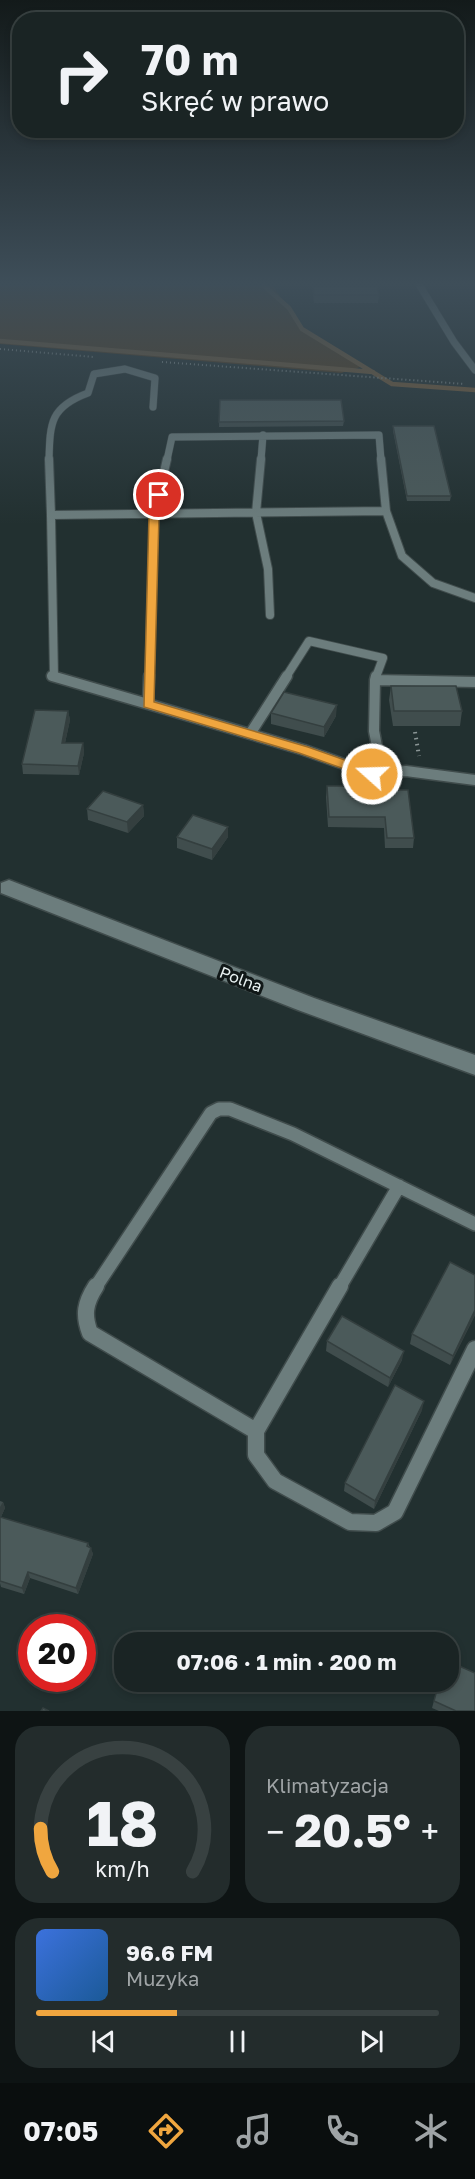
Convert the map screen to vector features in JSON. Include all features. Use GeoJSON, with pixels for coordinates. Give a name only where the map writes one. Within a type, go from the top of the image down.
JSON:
{"type":"FeatureCollection","features":[{"type":"Feature","properties":{"kind":"street","name":"Polna"},"geometry":{"type":"LineString","coordinates":[[9,888],[306,1004],[475,1065]]}},
{"type":"Feature","properties":{"kind":"lane"},"geometry":{"type":"LineString","coordinates":[[153,407],[155,378],[146,372],[100,370],[94,374],[88,393],[75,397],[57,409],[54,416],[50,438],[52,677],[250,734],[372,774],[406,771],[475,780]]}},
{"type":"Feature","properties":{"kind":"lane"},"geometry":{"type":"LineString","coordinates":[[263,435],[256,513],[268,569],[270,615]]}},
{"type":"Feature","properties":{"kind":"lane"},"geometry":{"type":"LineString","coordinates":[[148,704],[154,515],[172,437],[379,435],[386,511],[402,556],[433,583],[475,598]]}},
{"type":"Feature","properties":{"kind":"lane"},"geometry":{"type":"LineString","coordinates":[[51,515],[386,511]]}},
{"type":"Feature","properties":{"kind":"lane"},"geometry":{"type":"LineString","coordinates":[[250,734],[309,641],[383,658],[375,680],[374,731],[382,772]]}},
{"type":"Feature","properties":{"kind":"lane"},"geometry":{"type":"LineString","coordinates":[[375,680],[475,682]]}},
{"type":"Feature","properties":{"kind":"lane"},"geometry":{"type":"LineString","coordinates":[[256,1431],[90,1333],[84,1317],[89,1297],[211,1113],[219,1109],[230,1109],[293,1134],[475,1224]]}},
{"type":"Feature","properties":{"kind":"lane"},"geometry":{"type":"LineString","coordinates":[[399,1186],[256,1431],[255,1455],[276,1480],[350,1522],[376,1523],[394,1512],[475,1349]]}},
{"type":"Feature","properties":{"kind":"path"},"geometry":{"type":"LineString","coordinates":[[214,366],[475,385]]}},
{"type":"Feature","properties":{"kind":"shaded area"},"geometry":{"type":"Polygon","coordinates":[[[257,366],[364,366],[341,373],[257,366]]]}},
{"type":"Feature","properties":{"kind":"building"},"geometry":{"type":"Polygon","coordinates":[[[220,400],[341,400],[344,421],[219,422],[220,400]]]}},
{"type":"Feature","properties":{"kind":"building"},"geometry":{"type":"Polygon","coordinates":[[[393,426],[434,426],[451,496],[407,496],[393,426]]]}},
{"type":"Feature","properties":{"kind":"building"},"geometry":{"type":"Polygon","coordinates":[[[391,686],[456,686],[462,711],[394,711],[391,686]]]}},
{"type":"Feature","properties":{"kind":"building"},"geometry":{"type":"Polygon","coordinates":[[[284,692],[337,705],[324,727],[271,713],[284,692]]]}},
{"type":"Feature","properties":{"kind":"building"},"geometry":{"type":"Polygon","coordinates":[[[35,710],[68,711],[62,743],[83,743],[78,766],[22,764],[35,710]]]}},
{"type":"Feature","properties":{"kind":"building"},"geometry":{"type":"Polygon","coordinates":[[[327,786],[350,786],[351,789],[408,790],[414,838],[387,838],[385,817],[329,817],[327,786]]]}},
{"type":"Feature","properties":{"kind":"building"},"geometry":{"type":"Polygon","coordinates":[[[103,791],[143,805],[127,822],[87,809],[103,791]]]}},
{"type":"Feature","properties":{"kind":"building"},"geometry":{"type":"Polygon","coordinates":[[[193,815],[228,827],[212,849],[177,837],[193,815]]]}},
{"type":"Feature","properties":{"kind":"building"},"geometry":{"type":"Polygon","coordinates":[[[450,1262],[475,1275],[475,1310],[453,1356],[412,1334],[450,1262]]]}},
{"type":"Feature","properties":{"kind":"building"},"geometry":{"type":"Polygon","coordinates":[[[342,1316],[404,1351],[390,1378],[327,1341],[342,1316]]]}},
{"type":"Feature","properties":{"kind":"building"},"geometry":{"type":"Polygon","coordinates":[[[395,1385],[424,1401],[375,1501],[345,1483],[395,1385]]]}},
{"type":"Feature","properties":{"kind":"building"},"geometry":{"type":"Polygon","coordinates":[[[0,1517],[88,1543],[87,1546],[91,1548],[76,1588],[28,1572],[22,1588],[0,1581],[0,1517]]]}},
{"type":"Feature","properties":{"kind":"building"},"geometry":{"type":"Polygon","coordinates":[[[459,1666],[475,1673],[475,1711],[456,1711],[434,1701],[436,1692],[459,1692],[459,1666]]]}},
{"type":"Feature","properties":{"kind":"waterway"},"geometry":{"type":"LineString","coordinates":[[299,366],[372,372]]}},
{"type":"Feature","properties":{"kind":"waterway"},"geometry":{"type":"LineString","coordinates":[[362,366],[372,372]]}},
{"type":"Feature","properties":{"kind":"waterway"},"geometry":{"type":"LineString","coordinates":[[372,372],[392,384],[475,390]]}},
{"type":"Feature","properties":{"kind":"route"},"geometry":{"type":"LineString","coordinates":[[159,495],[154,515],[148,704],[304,750],[372,774]]}}]}
